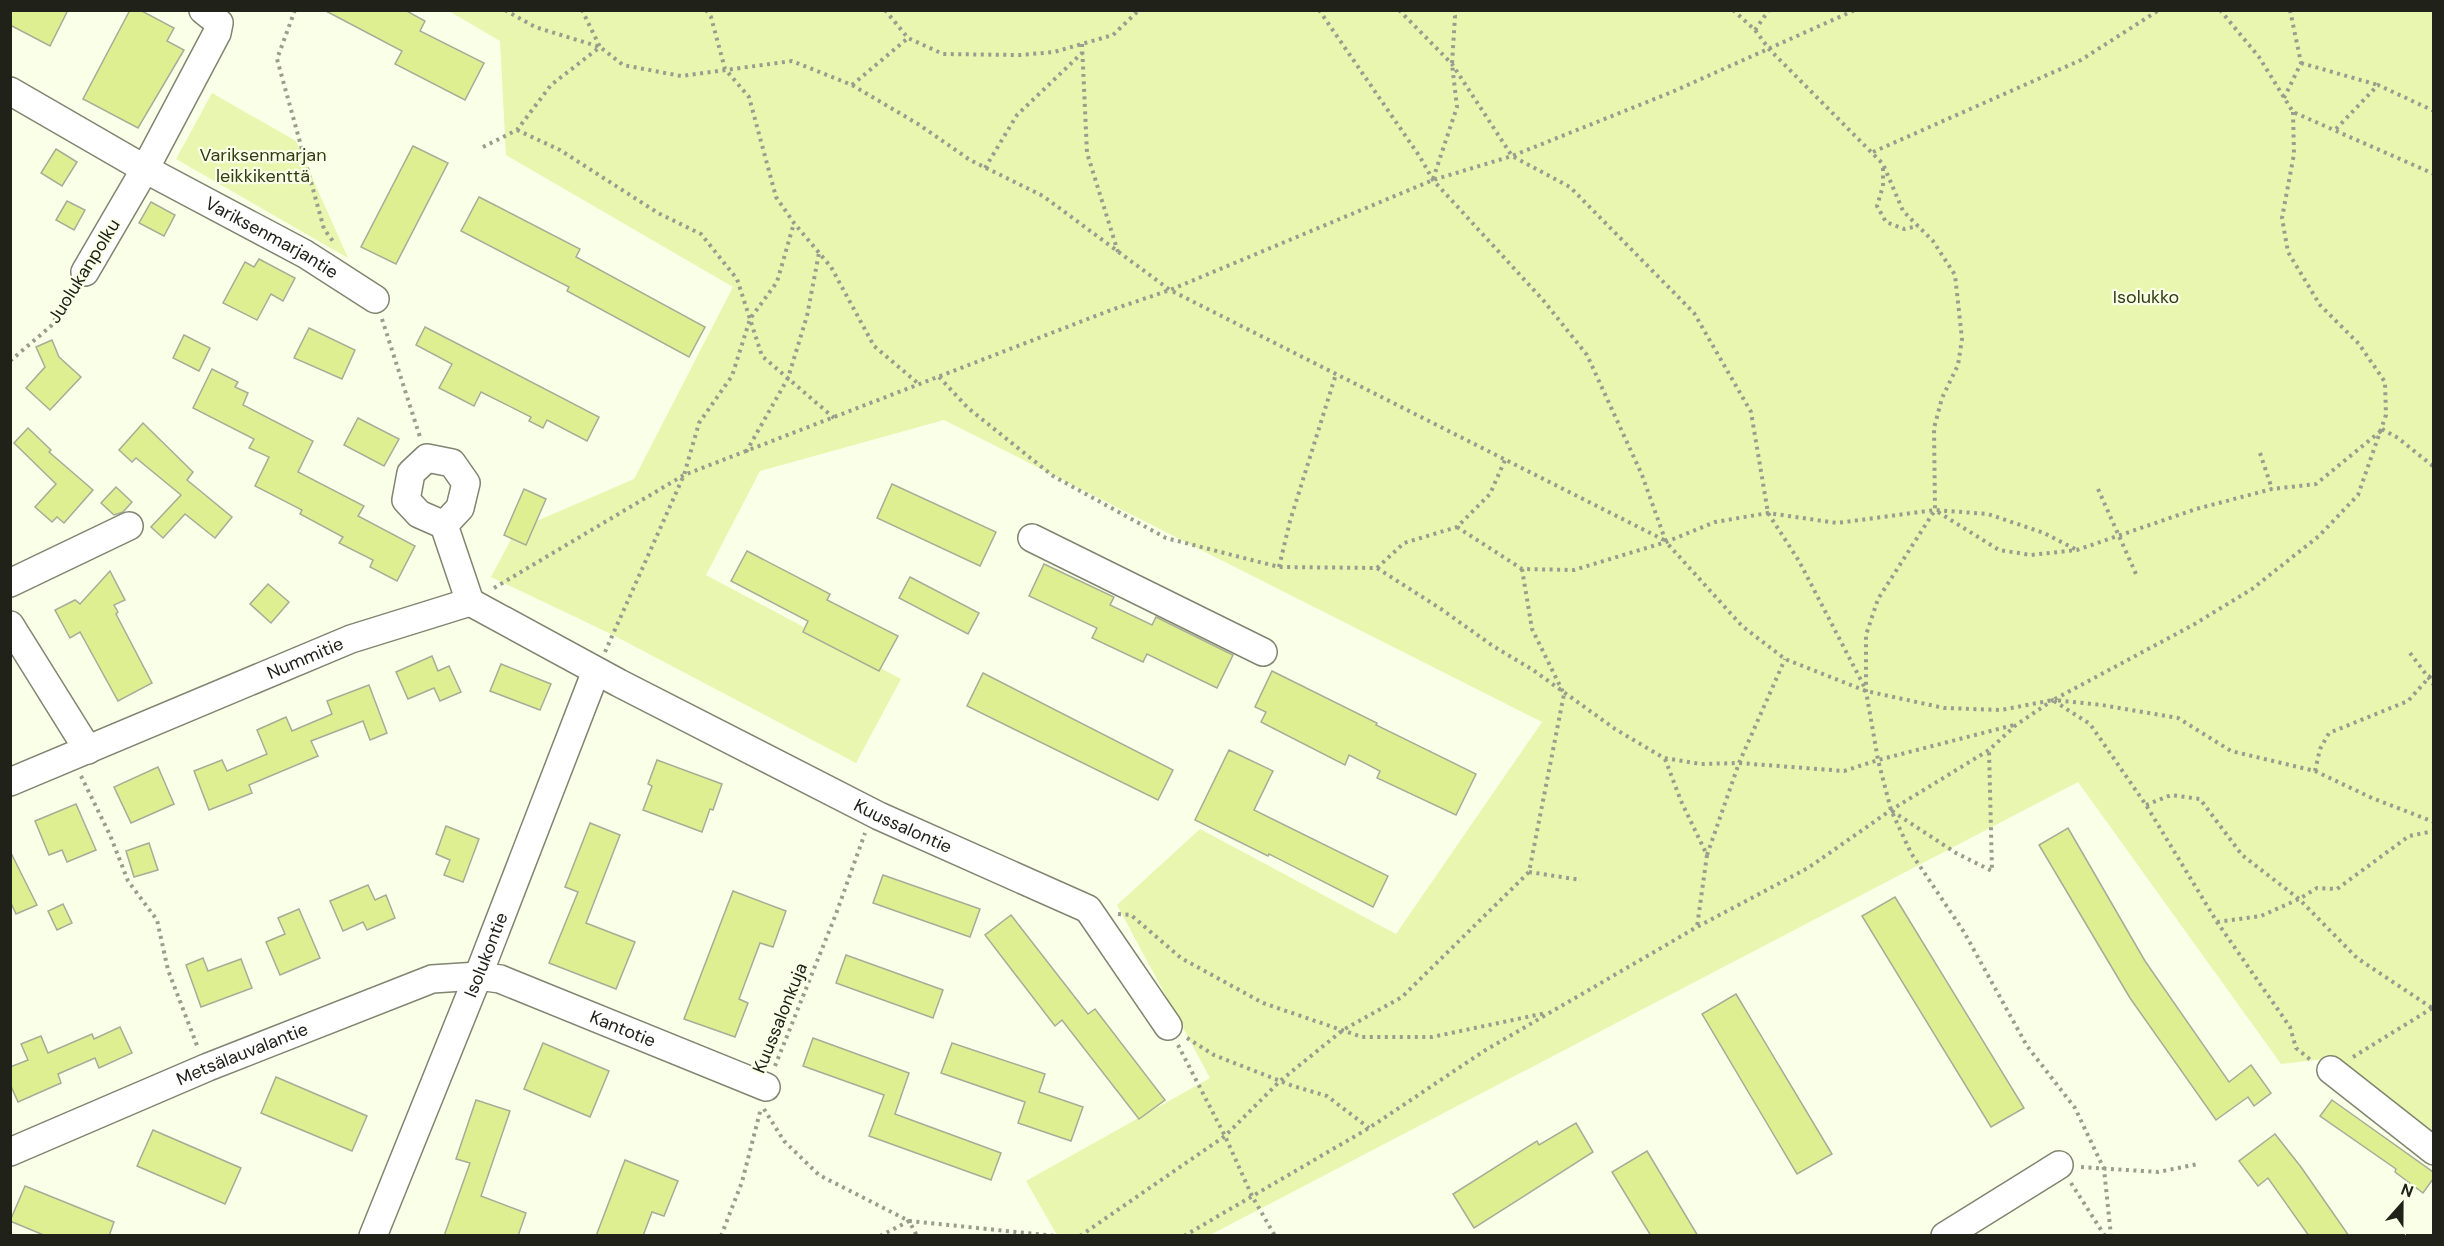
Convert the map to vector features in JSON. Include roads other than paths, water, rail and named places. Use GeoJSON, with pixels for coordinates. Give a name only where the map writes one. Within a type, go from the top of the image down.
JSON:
{"type":"FeatureCollection","features":[{"type":"Feature","properties":{"kind":"street","name":"Juolukanpolku"},"geometry":{"type":"LineString","coordinates":[[85,272],[145,169],[217,33],[219,23],[203,10]]}},
{"type":"Feature","properties":{"kind":"street","name":"Variksenmarjantie"},"geometry":{"type":"LineString","coordinates":[[10,91],[145,169],[305,254],[375,299]]}},
{"type":"Feature","properties":{"kind":"street"},"geometry":{"type":"LineString","coordinates":[[444,525],[460,508],[466,483],[452,464],[427,458],[411,473],[406,500],[419,514],[444,525],[470,602],[596,671]]}},
{"type":"Feature","properties":{"kind":"street"},"geometry":{"type":"LineString","coordinates":[[10,583],[129,526]]}},
{"type":"Feature","properties":{"kind":"street"},"geometry":{"type":"LineString","coordinates":[[1032,538],[1263,652]]}},
{"type":"Feature","properties":{"kind":"street","name":"Nummitie"},"geometry":{"type":"LineString","coordinates":[[10,782],[351,639],[470,602]]}},
{"type":"Feature","properties":{"kind":"street"},"geometry":{"type":"LineString","coordinates":[[10,625],[81,753]]}},
{"type":"Feature","properties":{"kind":"street","name":"Kuussalontie"},"geometry":{"type":"LineString","coordinates":[[596,671],[873,812],[1088,909],[1168,1026]]}},
{"type":"Feature","properties":{"kind":"street","name":"Isolukontie"},"geometry":{"type":"LineString","coordinates":[[373,1236],[478,976],[596,671]]}},
{"type":"Feature","properties":{"kind":"street","name":"Metsälauvalantie"},"geometry":{"type":"LineString","coordinates":[[10,1152],[207,1067],[432,979],[478,976]]}},
{"type":"Feature","properties":{"kind":"street","name":"Kantotie"},"geometry":{"type":"LineString","coordinates":[[478,976],[500,979],[764,1097]]}},
{"type":"Feature","properties":{"kind":"street"},"geometry":{"type":"LineString","coordinates":[[2331,1070],[2433,1151]]}},
{"type":"Feature","properties":{"kind":"street"},"geometry":{"type":"LineString","coordinates":[[1945,1236],[2059,1165]]}},
{"type":"Feature","properties":{"kind":"park label","name":"Variksenmarjan leikkikenttä"},"geometry":{"type":"Point","coordinates":[263,165]}},
{"type":"Feature","properties":{"kind":"park label","name":"Isolukko"},"geometry":{"type":"Point","coordinates":[2146,297]}}]}
